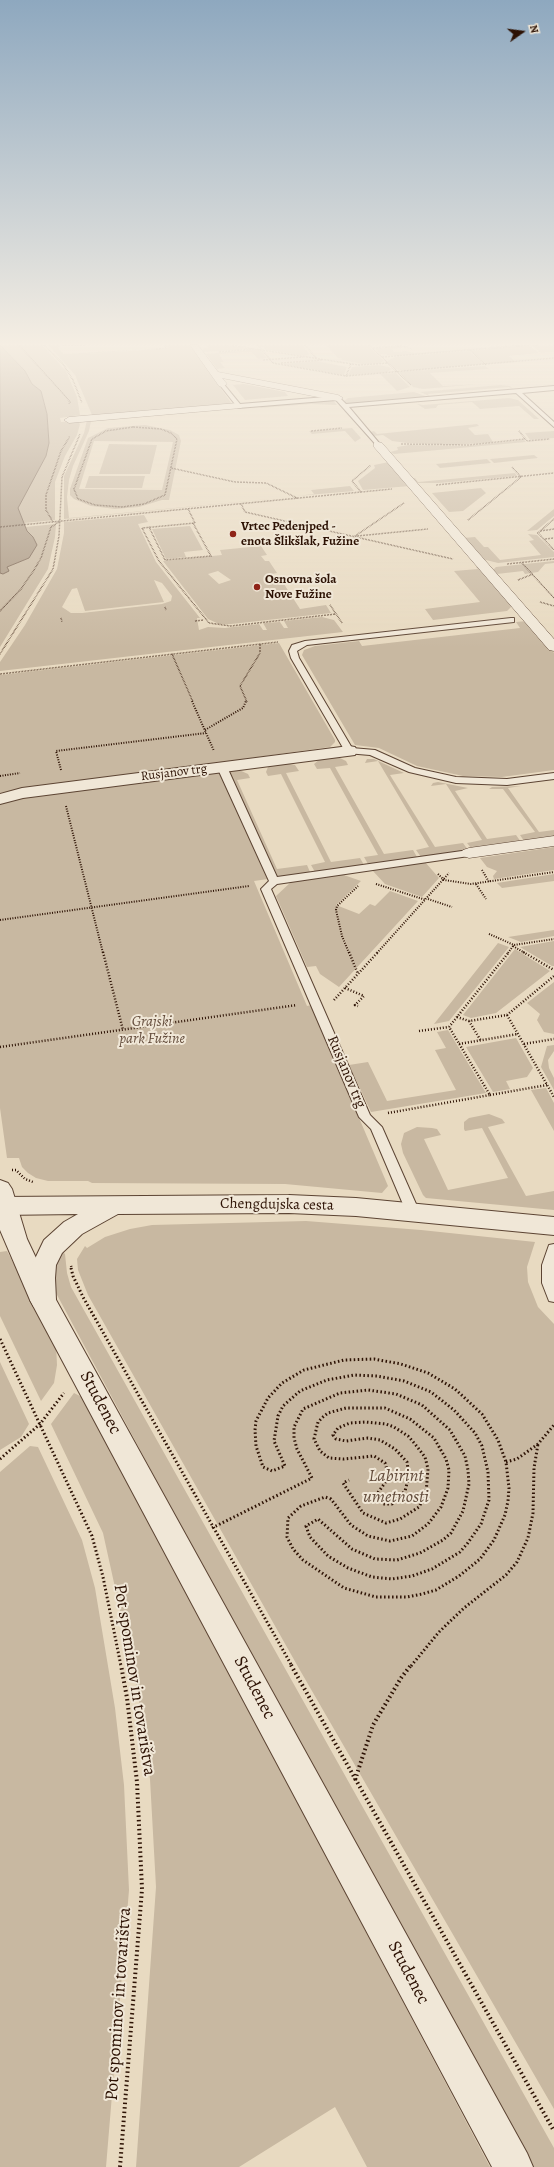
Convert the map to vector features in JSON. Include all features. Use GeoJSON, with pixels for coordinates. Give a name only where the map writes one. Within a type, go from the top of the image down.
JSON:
{"type":"FeatureCollection","features":[{"type":"Feature","properties":{"kind":"street"},"geometry":{"type":"LineString","coordinates":[[380,446],[554,647]]}},
{"type":"Feature","properties":{"kind":"street","name":"Rusjanov trg"},"geometry":{"type":"LineString","coordinates":[[0,799],[22,793],[349,751]]}},
{"type":"Feature","properties":{"kind":"street"},"geometry":{"type":"LineString","coordinates":[[469,853],[554,840]]}},
{"type":"Feature","properties":{"kind":"street","name":"Chengdujska cesta"},"geometry":{"type":"LineString","coordinates":[[3,1193],[116,1204],[289,1204],[356,1207],[554,1226]]}},
{"type":"Feature","properties":{"kind":"street","name":"Studenec"},"geometry":{"type":"LineString","coordinates":[[3,1193],[15,1239],[43,1300],[78,1362],[513,2167]]}},
{"type":"Feature","properties":{"kind":"street"},"geometry":{"type":"LineString","coordinates":[[43,1300],[44,1265],[53,1247],[73,1228],[116,1204]]}},
{"type":"Feature","properties":{"kind":"lane"},"geometry":{"type":"LineString","coordinates":[[511,620],[306,643],[295,647],[293,651],[295,658],[349,751],[372,752],[412,770],[464,781],[508,782],[554,776]]}},
{"type":"Feature","properties":{"kind":"lane"},"geometry":{"type":"LineString","coordinates":[[222,767],[272,883],[469,853]]}},
{"type":"Feature","properties":{"kind":"lane","name":"Rusjanov trg"},"geometry":{"type":"LineString","coordinates":[[272,883],[266,890],[321,1013],[365,1117],[376,1127],[413,1213]]}},
{"type":"Feature","properties":{"kind":"lane"},"geometry":{"type":"LineString","coordinates":[[554,1249],[549,1265],[549,1283],[554,1297]]}},
{"type":"Feature","properties":{"kind":"path"},"geometry":{"type":"LineString","coordinates":[[54,522],[48,518],[46,510],[46,495],[65,446]]}},
{"type":"Feature","properties":{"kind":"path"},"geometry":{"type":"LineString","coordinates":[[0,654],[53,569],[59,536],[62,477],[76,446]]}},
{"type":"Feature","properties":{"kind":"path"},"geometry":{"type":"LineString","coordinates":[[88,446],[74,492],[81,501],[102,506],[122,507],[144,504],[165,495],[176,446]]}},
{"type":"Feature","properties":{"kind":"path"},"geometry":{"type":"LineString","coordinates":[[361,492],[352,481],[369,466],[380,461],[391,460]]}},
{"type":"Feature","properties":{"kind":"path"},"geometry":{"type":"LineString","coordinates":[[512,467],[520,477]]}},
{"type":"Feature","properties":{"kind":"path"},"geometry":{"type":"LineString","coordinates":[[171,468],[235,482],[266,483],[298,498]]}},
{"type":"Feature","properties":{"kind":"path"},"geometry":{"type":"LineString","coordinates":[[0,527],[554,473]]}},
{"type":"Feature","properties":{"kind":"path"},"geometry":{"type":"LineString","coordinates":[[454,532],[520,477]]}},
{"type":"Feature","properties":{"kind":"path"},"geometry":{"type":"LineString","coordinates":[[355,536],[409,499]]}},
{"type":"Feature","properties":{"kind":"path"},"geometry":{"type":"LineString","coordinates":[[241,504],[245,512],[460,561]]}},
{"type":"Feature","properties":{"kind":"path"},"geometry":{"type":"LineString","coordinates":[[149,527],[165,560],[211,556],[193,523],[195,523],[188,509]]}},
{"type":"Feature","properties":{"kind":"path"},"geometry":{"type":"LineString","coordinates":[[540,531],[554,519]]}},
{"type":"Feature","properties":{"kind":"path"},"geometry":{"type":"LineString","coordinates":[[0,611],[21,589],[34,570],[41,558],[51,527],[59,522]]}},
{"type":"Feature","properties":{"kind":"path"},"geometry":{"type":"LineString","coordinates":[[193,523],[142,528],[159,561],[205,620]]}},
{"type":"Feature","properties":{"kind":"path"},"geometry":{"type":"LineString","coordinates":[[355,536],[429,529]]}},
{"type":"Feature","properties":{"kind":"path"},"geometry":{"type":"LineString","coordinates":[[540,531],[554,530]]}},
{"type":"Feature","properties":{"kind":"path"},"geometry":{"type":"LineString","coordinates":[[540,531],[538,532],[554,550]]}},
{"type":"Feature","properties":{"kind":"path"},"geometry":{"type":"LineString","coordinates":[[544,539],[554,538]]}},
{"type":"Feature","properties":{"kind":"path"},"geometry":{"type":"LineString","coordinates":[[484,567],[554,559]]}},
{"type":"Feature","properties":{"kind":"path"},"geometry":{"type":"LineString","coordinates":[[522,563],[554,598]]}},
{"type":"Feature","properties":{"kind":"path"},"geometry":{"type":"LineString","coordinates":[[330,605],[344,627]]}},
{"type":"Feature","properties":{"kind":"path"},"geometry":{"type":"LineString","coordinates":[[195,621],[205,620],[215,624],[231,626],[336,614]]}},
{"type":"Feature","properties":{"kind":"path"},"geometry":{"type":"LineString","coordinates":[[61,618],[62,622]]}},
{"type":"Feature","properties":{"kind":"path"},"geometry":{"type":"LineString","coordinates":[[0,674],[281,642],[295,647]]}},
{"type":"Feature","properties":{"kind":"path"},"geometry":{"type":"LineString","coordinates":[[205,730],[243,708],[247,703],[240,686],[260,653],[260,644]]}},
{"type":"Feature","properties":{"kind":"path"},"geometry":{"type":"LineString","coordinates":[[172,654],[222,767]]}},
{"type":"Feature","properties":{"kind":"path"},"geometry":{"type":"LineString","coordinates":[[66,787],[56,752],[206,733]]}},
{"type":"Feature","properties":{"kind":"path"},"geometry":{"type":"LineString","coordinates":[[68,816],[123,1030]]}},
{"type":"Feature","properties":{"kind":"path"},"geometry":{"type":"LineString","coordinates":[[321,1013],[469,853]]}},
{"type":"Feature","properties":{"kind":"path"},"geometry":{"type":"LineString","coordinates":[[339,872],[452,907]]}},
{"type":"Feature","properties":{"kind":"path"},"geometry":{"type":"LineString","coordinates":[[444,880],[476,884],[554,872]]}},
{"type":"Feature","properties":{"kind":"path"},"geometry":{"type":"LineString","coordinates":[[358,974],[342,936],[336,910],[337,906],[365,880]]}},
{"type":"Feature","properties":{"kind":"path"},"geometry":{"type":"LineString","coordinates":[[0,920],[272,883]]}},
{"type":"Feature","properties":{"kind":"path"},"geometry":{"type":"LineString","coordinates":[[476,884],[486,899]]}},
{"type":"Feature","properties":{"kind":"path"},"geometry":{"type":"LineString","coordinates":[[489,934],[513,945],[554,970]]}},
{"type":"Feature","properties":{"kind":"path"},"geometry":{"type":"LineString","coordinates":[[449,1028],[513,945],[554,939]]}},
{"type":"Feature","properties":{"kind":"path"},"geometry":{"type":"LineString","coordinates":[[457,1017],[469,1021],[507,1015],[554,976]]}},
{"type":"Feature","properties":{"kind":"path"},"geometry":{"type":"LineString","coordinates":[[345,988],[364,996],[355,1005],[358,1006]]}},
{"type":"Feature","properties":{"kind":"path"},"geometry":{"type":"LineString","coordinates":[[0,1047],[316,1003]]}},
{"type":"Feature","properties":{"kind":"path"},"geometry":{"type":"LineString","coordinates":[[507,1015],[554,1096]]}},
{"type":"Feature","properties":{"kind":"path"},"geometry":{"type":"LineString","coordinates":[[469,1021],[481,1040]]}},
{"type":"Feature","properties":{"kind":"path"},"geometry":{"type":"LineString","coordinates":[[419,1031],[446,1026],[449,1028],[490,1095]]}},
{"type":"Feature","properties":{"kind":"path"},"geometry":{"type":"LineString","coordinates":[[459,1044],[518,1034]]}},
{"type":"Feature","properties":{"kind":"path"},"geometry":{"type":"LineString","coordinates":[[524,1044],[554,1039]]}},
{"type":"Feature","properties":{"kind":"path"},"geometry":{"type":"LineString","coordinates":[[365,1117],[547,1085]]}},
{"type":"Feature","properties":{"kind":"path"},"geometry":{"type":"LineString","coordinates":[[3,1193],[16,1170],[24,1179],[37,1184]]}},
{"type":"Feature","properties":{"kind":"path"},"geometry":{"type":"LineString","coordinates":[[72,1262],[73,1276],[76,1285],[554,2131]]}},
{"type":"Feature","properties":{"kind":"path","name":"Pot spominov in tovarištva"},"geometry":{"type":"LineString","coordinates":[[0,1339],[92,1536],[103,1577],[127,1698],[137,1782],[142,1889],[120,2167]]}},
{"type":"Feature","properties":{"kind":"path"},"geometry":{"type":"LineString","coordinates":[[212,1528],[312,1478],[297,1449],[294,1438],[294,1427],[298,1417],[303,1410],[326,1397],[340,1393],[368,1390],[396,1394],[422,1405],[450,1430],[465,1456],[468,1470],[469,1484],[463,1511],[450,1533],[443,1540],[420,1553],[397,1560],[375,1559],[352,1549],[322,1520],[314,1520],[306,1526],[310,1537],[328,1556],[348,1568],[372,1577],[392,1579],[412,1576],[432,1569],[460,1552],[467,1544],[481,1524],[489,1500],[488,1472],[482,1446],[475,1433],[454,1410],[431,1392],[404,1381],[378,1376],[354,1375],[327,1380],[300,1391],[283,1406],[278,1416],[274,1440],[276,1450],[285,1466],[272,1472],[263,1467],[256,1446],[256,1421],[268,1398],[275,1389],[304,1370],[332,1362],[359,1359],[385,1361],[414,1368],[442,1380],[465,1397],[482,1414],[498,1440],[506,1462],[509,1488],[508,1501],[500,1527],[487,1550],[471,1568],[451,1582],[422,1594],[407,1597],[376,1597],[344,1588],[315,1570],[293,1549],[287,1537],[286,1528],[288,1518],[292,1513],[310,1502],[325,1497],[331,1499],[351,1525],[368,1536],[390,1541],[412,1536],[434,1517],[446,1497],[450,1477],[449,1470],[440,1447],[434,1438],[418,1423],[392,1410],[365,1407],[346,1408],[328,1413],[318,1422],[314,1433],[314,1439],[320,1451],[329,1458],[336,1459],[367,1456],[380,1458],[388,1467],[387,1480],[377,1494],[377,1498],[383,1504],[392,1504],[405,1491],[409,1476],[406,1462],[395,1449],[380,1440],[368,1438],[346,1441],[336,1439],[333,1435],[338,1428],[350,1423],[365,1422],[386,1424],[394,1427],[408,1436],[415,1444],[425,1457],[428,1469],[426,1494],[419,1507],[400,1520],[386,1523],[376,1520],[363,1513],[343,1483],[349,1480]]}},
{"type":"Feature","properties":{"kind":"path"},"geometry":{"type":"LineString","coordinates":[[0,1459],[40,1424],[64,1393],[78,1362]]}},
{"type":"Feature","properties":{"kind":"path"},"geometry":{"type":"LineString","coordinates":[[506,1462],[517,1459],[538,1444],[554,1425]]}},
{"type":"Feature","properties":{"kind":"path"},"geometry":{"type":"LineString","coordinates":[[355,1780],[373,1725],[401,1678],[439,1632],[464,1608],[506,1575],[517,1562],[528,1538],[533,1514],[534,1468],[538,1444]]}},
{"type":"Feature","properties":{"kind":"green space"},"geometry":{"type":"Polygon","coordinates":[[[48,446],[71,446],[65,456],[55,482],[55,520],[24,523],[18,512],[18,508],[46,456],[48,446]]]}},
{"type":"Feature","properties":{"kind":"green space"},"geometry":{"type":"Polygon","coordinates":[[[78,446],[82,446],[73,466],[69,480],[67,497],[69,518],[291,497],[64,519],[64,476],[78,446]]]}},
{"type":"Feature","properties":{"kind":"green space"},"geometry":{"type":"Polygon","coordinates":[[[85,446],[92,446],[79,489],[162,490],[172,446],[180,446],[169,500],[162,500],[139,507],[115,509],[91,506],[74,499],[70,495],[70,489],[85,446]]]}},
{"type":"Feature","properties":{"kind":"green space"},"geometry":{"type":"Polygon","coordinates":[[[108,446],[157,446],[150,474],[99,474],[108,446]]]}},
{"type":"Feature","properties":{"kind":"green space"},"geometry":{"type":"Polygon","coordinates":[[[481,446],[394,454],[390,452],[398,450],[397,447],[481,446]]]}},
{"type":"Feature","properties":{"kind":"green space"},"geometry":{"type":"Polygon","coordinates":[[[534,455],[538,458],[494,463],[490,459],[534,455]]]}},
{"type":"Feature","properties":{"kind":"green space"},"geometry":{"type":"Polygon","coordinates":[[[487,459],[491,463],[440,468],[436,464],[487,459]]]}},
{"type":"Feature","properties":{"kind":"green space"},"geometry":{"type":"Polygon","coordinates":[[[389,462],[410,486],[363,490],[358,481],[375,468],[374,465],[389,462]]]}},
{"type":"Feature","properties":{"kind":"green space"},"geometry":{"type":"Polygon","coordinates":[[[515,473],[517,476],[439,483],[418,483],[411,479],[415,478],[418,482],[515,473]]]}},
{"type":"Feature","properties":{"kind":"green space"},"geometry":{"type":"Polygon","coordinates":[[[89,476],[145,476],[142,488],[85,488],[89,476]]]}},
{"type":"Feature","properties":{"kind":"green space"},"geometry":{"type":"Polygon","coordinates":[[[350,486],[354,491],[296,496],[314,494],[311,490],[350,486]]]}},
{"type":"Feature","properties":{"kind":"green space"},"geometry":{"type":"Polygon","coordinates":[[[481,488],[486,493],[463,511],[449,512],[432,493],[481,488]]]}},
{"type":"Feature","properties":{"kind":"green space"},"geometry":{"type":"Polygon","coordinates":[[[554,509],[554,516],[537,530],[527,531],[554,509]]]}},
{"type":"Feature","properties":{"kind":"green space"},"geometry":{"type":"Polygon","coordinates":[[[144,515],[148,522],[138,524],[156,562],[200,618],[197,618],[199,630],[208,627],[225,628],[259,624],[263,630],[267,630],[263,623],[280,622],[284,628],[288,628],[284,621],[322,617],[334,620],[343,632],[0,671],[0,662],[25,625],[57,569],[64,533],[64,522],[144,515]],[[154,580],[164,602],[85,611],[77,588],[72,589],[62,607],[71,613],[82,613],[162,604],[171,601],[172,596],[162,583],[154,580]]]}},
{"type":"Feature","properties":{"kind":"green space"},"geometry":{"type":"Polygon","coordinates":[[[56,524],[55,537],[48,569],[0,647],[0,573],[3,574],[8,571],[7,567],[29,558],[33,537],[25,527],[56,524]]]}},
{"type":"Feature","properties":{"kind":"green space"},"geometry":{"type":"Polygon","coordinates":[[[190,526],[203,550],[184,552],[186,557],[166,559],[152,529],[190,526]]]}},
{"type":"Feature","properties":{"kind":"green space"},"geometry":{"type":"Polygon","coordinates":[[[528,534],[537,535],[554,552],[554,557],[498,563],[482,559],[463,538],[475,537],[484,547],[488,547],[500,560],[541,555],[529,541],[534,540],[528,534]]]}},
{"type":"Feature","properties":{"kind":"green space"},"geometry":{"type":"Polygon","coordinates":[[[261,546],[267,555],[261,556],[265,561],[269,561],[277,573],[272,574],[276,579],[281,579],[289,592],[285,593],[288,598],[293,598],[300,609],[326,605],[331,613],[231,624],[219,624],[208,619],[163,561],[222,555],[220,550],[261,546]],[[218,571],[208,574],[219,584],[231,580],[218,571]]]}},
{"type":"Feature","properties":{"kind":"green space"},"geometry":{"type":"Polygon","coordinates":[[[554,561],[554,563],[545,564],[538,572],[525,574],[523,571],[497,574],[492,571],[496,567],[554,561]]]}},
{"type":"Feature","properties":{"kind":"green space"},"geometry":{"type":"Polygon","coordinates":[[[476,567],[480,567],[513,605],[507,611],[433,620],[425,609],[480,602],[454,571],[478,569],[476,567]]]}},
{"type":"Feature","properties":{"kind":"green space"},"geometry":{"type":"Polygon","coordinates":[[[527,621],[554,653],[554,770],[502,777],[463,776],[417,766],[379,748],[355,745],[302,655],[304,650],[315,646],[359,641],[362,646],[520,628],[516,622],[527,621]]]}},
{"type":"Feature","properties":{"kind":"green space"},"geometry":{"type":"Polygon","coordinates":[[[279,643],[335,740],[330,747],[0,793],[0,675],[279,643]]]}},
{"type":"Feature","properties":{"kind":"green space"},"geometry":{"type":"Polygon","coordinates":[[[338,757],[346,761],[348,765],[335,767],[384,854],[413,850],[417,857],[368,864],[364,857],[378,855],[330,768],[317,769],[314,764],[320,759],[338,757]]]}},
{"type":"Feature","properties":{"kind":"green space"},"geometry":{"type":"Polygon","coordinates":[[[367,759],[374,759],[404,773],[390,775],[435,847],[463,843],[468,850],[421,857],[416,850],[429,847],[378,761],[365,763],[367,759]]]}},
{"type":"Feature","properties":{"kind":"green space"},"geometry":{"type":"Polygon","coordinates":[[[285,763],[295,765],[299,771],[286,773],[331,862],[360,858],[364,865],[315,872],[311,865],[325,862],[281,774],[268,776],[266,772],[268,767],[272,765],[285,763]]]}},
{"type":"Feature","properties":{"kind":"green space"},"geometry":{"type":"Polygon","coordinates":[[[226,770],[239,770],[248,774],[250,778],[237,780],[277,869],[307,865],[310,872],[275,878],[226,770]]]}},
{"type":"Feature","properties":{"kind":"green space","name":"Grajski park Fužine"},"geometry":{"type":"Polygon","coordinates":[[[221,771],[268,879],[254,881],[307,1006],[311,1005],[388,1186],[382,1193],[285,1184],[92,1183],[88,1181],[48,1181],[36,1178],[28,1173],[22,1167],[19,1158],[7,1158],[0,1108],[0,804],[22,797],[221,771]]]}},
{"type":"Feature","properties":{"kind":"green space"},"geometry":{"type":"Polygon","coordinates":[[[438,782],[468,788],[455,791],[487,839],[516,835],[521,842],[472,849],[467,843],[482,840],[446,784],[431,786],[433,783],[438,782]]]}},
{"type":"Feature","properties":{"kind":"green space"},"geometry":{"type":"Polygon","coordinates":[[[521,786],[508,788],[539,832],[554,830],[554,837],[524,841],[520,835],[535,832],[503,789],[489,789],[492,787],[521,786]]]}},
{"type":"Feature","properties":{"kind":"green space"},"geometry":{"type":"Polygon","coordinates":[[[554,847],[554,870],[494,879],[493,876],[497,871],[487,867],[480,858],[554,847]]]}},
{"type":"Feature","properties":{"kind":"green space"},"geometry":{"type":"Polygon","coordinates":[[[425,862],[439,878],[422,897],[385,884],[372,870],[425,862]]]}},
{"type":"Feature","properties":{"kind":"green space"},"geometry":{"type":"Polygon","coordinates":[[[341,874],[361,881],[336,905],[359,914],[370,904],[375,906],[390,891],[418,901],[339,987],[320,974],[316,966],[307,967],[276,896],[291,882],[341,874]]]}},
{"type":"Feature","properties":{"kind":"green space"},"geometry":{"type":"Polygon","coordinates":[[[554,874],[554,881],[502,888],[497,883],[554,874]]]}},
{"type":"Feature","properties":{"kind":"green space"},"geometry":{"type":"Polygon","coordinates":[[[554,930],[554,936],[521,942],[508,937],[554,930]]]}},
{"type":"Feature","properties":{"kind":"green space"},"geometry":{"type":"Polygon","coordinates":[[[554,941],[554,966],[520,947],[554,941]]]}},
{"type":"Feature","properties":{"kind":"green space"},"geometry":{"type":"Polygon","coordinates":[[[498,943],[509,947],[449,1021],[434,1024],[498,943]]]}},
{"type":"Feature","properties":{"kind":"green space"},"geometry":{"type":"Polygon","coordinates":[[[515,949],[550,971],[496,1013],[471,1018],[463,1015],[515,949]]]}},
{"type":"Feature","properties":{"kind":"green space"},"geometry":{"type":"Polygon","coordinates":[[[554,982],[554,1034],[544,1032],[537,1020],[540,1014],[527,1003],[554,982]]]}},
{"type":"Feature","properties":{"kind":"green space"},"geometry":{"type":"Polygon","coordinates":[[[448,1030],[486,1093],[371,1112],[349,1065],[368,1062],[387,1101],[456,1090],[435,1050],[446,1048],[437,1032],[448,1030]]]}},
{"type":"Feature","properties":{"kind":"green space"},"geometry":{"type":"Polygon","coordinates":[[[516,1038],[533,1068],[527,1077],[506,1081],[510,1089],[493,1092],[466,1047],[516,1038]]]}},
{"type":"Feature","properties":{"kind":"green space"},"geometry":{"type":"Polygon","coordinates":[[[554,1045],[554,1051],[548,1060],[549,1068],[554,1078],[554,1090],[541,1067],[547,1046],[554,1045]]]}},
{"type":"Feature","properties":{"kind":"green space"},"geometry":{"type":"Polygon","coordinates":[[[546,1088],[554,1103],[554,1131],[531,1090],[546,1088]]]}},
{"type":"Feature","properties":{"kind":"green space"},"geometry":{"type":"Polygon","coordinates":[[[489,1114],[502,1119],[505,1123],[488,1127],[526,1196],[554,1191],[554,1210],[426,1198],[423,1195],[403,1153],[401,1144],[404,1133],[417,1127],[437,1129],[441,1135],[424,1139],[448,1190],[508,1178],[482,1128],[465,1131],[464,1129],[464,1122],[469,1118],[489,1114]]]}},
{"type":"Feature","properties":{"kind":"green space","name":"Labirint umetnosti"},"geometry":{"type":"Polygon","coordinates":[[[306,1221],[421,1230],[535,1242],[527,1267],[528,1282],[538,1307],[554,1324],[554,2109],[301,1672],[88,1295],[78,1270],[77,1259],[85,1246],[87,1248],[105,1237],[130,1229],[152,1225],[306,1221]]]}},
{"type":"Feature","properties":{"kind":"green space"},"geometry":{"type":"Polygon","coordinates":[[[61,1250],[65,1254],[67,1273],[71,1287],[554,2148],[554,2167],[531,2167],[219,1597],[56,1293],[53,1274],[61,1250]]]}},
{"type":"Feature","properties":{"kind":"green space"},"geometry":{"type":"Polygon","coordinates":[[[7,1251],[56,1344],[57,1365],[54,1383],[41,1401],[0,1316],[0,1252],[7,1251]]]}},
{"type":"Feature","properties":{"kind":"green space"},"geometry":{"type":"Polygon","coordinates":[[[0,1362],[29,1424],[21,1437],[0,1450],[0,1362]]]}},
{"type":"Feature","properties":{"kind":"green space"},"geometry":{"type":"Polygon","coordinates":[[[74,1393],[84,1398],[490,2167],[367,2167],[335,2107],[239,2167],[136,2167],[156,1887],[150,1779],[137,1687],[103,1533],[51,1424],[74,1393]]]}},
{"type":"Feature","properties":{"kind":"green space"},"geometry":{"type":"Polygon","coordinates":[[[30,1446],[38,1447],[82,1540],[95,1588],[115,1708],[124,1785],[129,1890],[106,2167],[0,2167],[0,1472],[30,1446]]]}},
{"type":"Feature","properties":{"kind":"shaded area"},"geometry":{"type":"Polygon","coordinates":[[[0,446],[48,446],[46,456],[18,508],[27,531],[33,537],[37,545],[29,558],[7,567],[9,571],[3,574],[0,573],[0,446]]]}},
{"type":"Feature","properties":{"kind":"place","name":"Vrtec Pedenjped - enota Šlikšlak, Fužine"},"geometry":{"type":"Point","coordinates":[233,534]}},
{"type":"Feature","properties":{"kind":"place","name":"Osnovna šola Nove Fužine"},"geometry":{"type":"Point","coordinates":[257,587]}}]}
